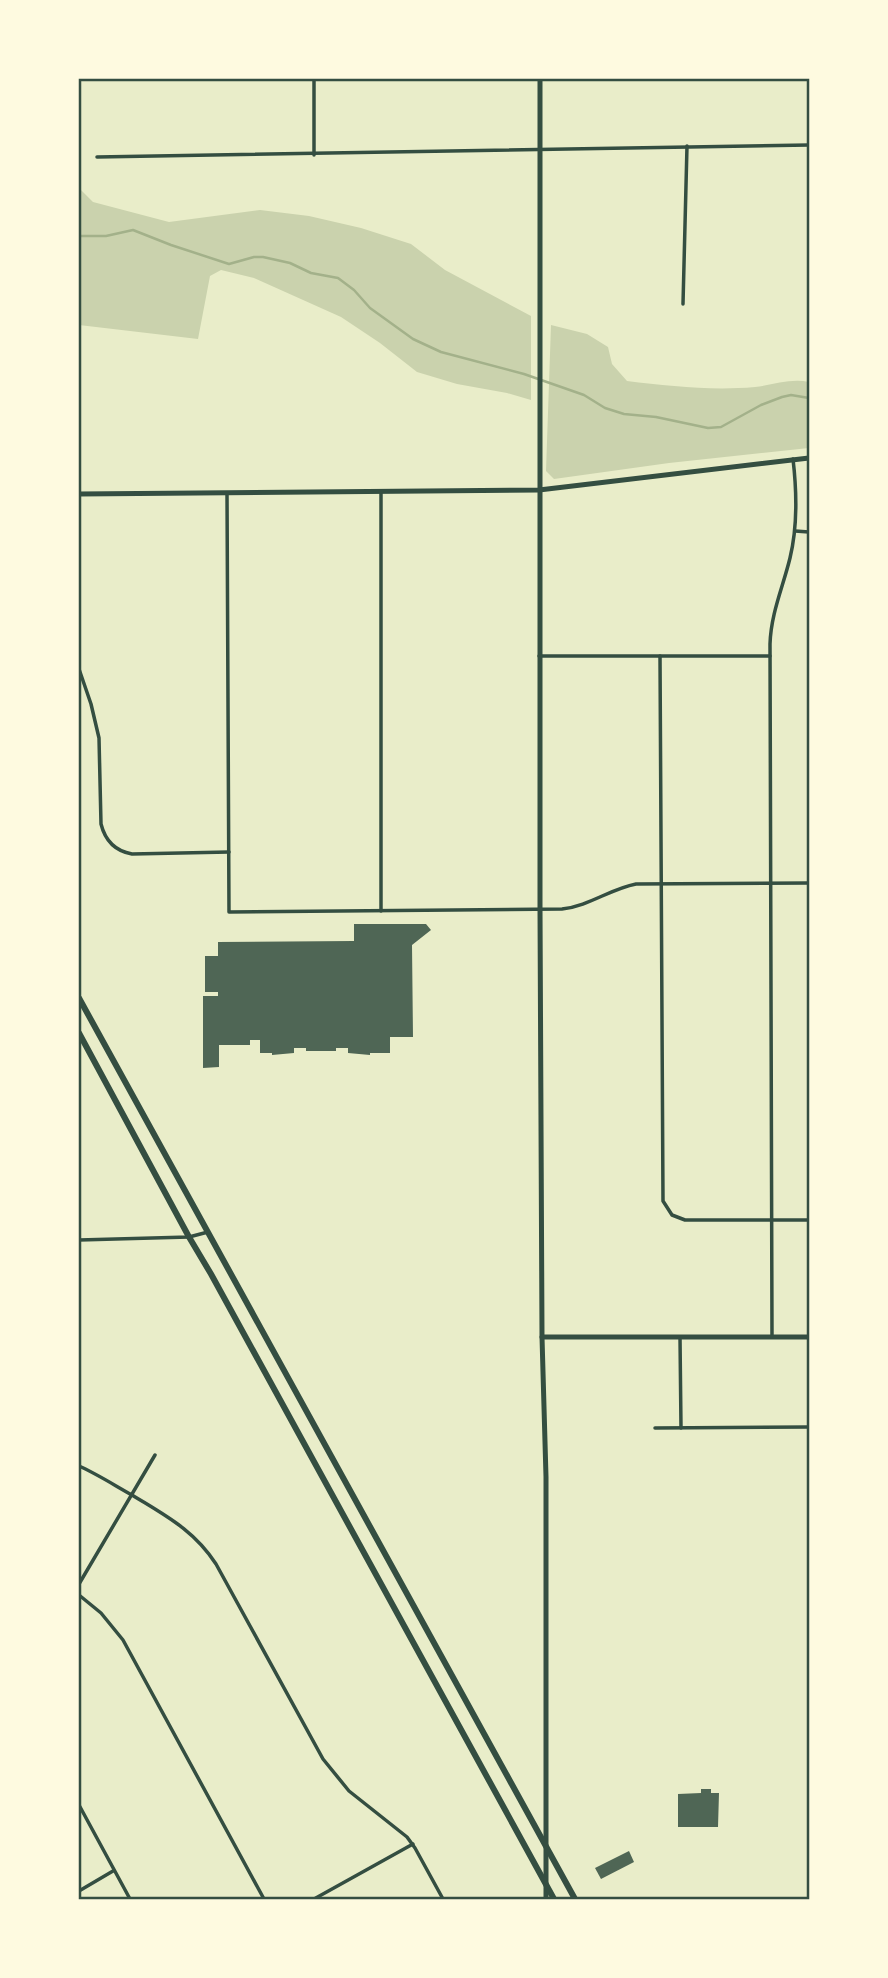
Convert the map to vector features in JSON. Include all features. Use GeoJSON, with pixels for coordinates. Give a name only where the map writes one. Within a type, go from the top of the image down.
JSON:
{"type":"FeatureCollection","features":[{"type":"Feature","properties":{"kind":"main road"},"geometry":{"type":"LineString","coordinates":[[79,998],[575,1899]]}},
{"type":"Feature","properties":{"kind":"main road"},"geometry":{"type":"LineString","coordinates":[[79,1034],[188,1237],[554,1899]]}},
{"type":"Feature","properties":{"kind":"street"},"geometry":{"type":"LineString","coordinates":[[314,79],[314,155]]}},
{"type":"Feature","properties":{"kind":"street"},"geometry":{"type":"LineString","coordinates":[[540,79],[539,656],[542,1337],[546,1477],[546,1899]]}},
{"type":"Feature","properties":{"kind":"street"},"geometry":{"type":"LineString","coordinates":[[97,157],[809,145]]}},
{"type":"Feature","properties":{"kind":"street"},"geometry":{"type":"LineString","coordinates":[[683,304],[687,146]]}},
{"type":"Feature","properties":{"kind":"street"},"geometry":{"type":"LineString","coordinates":[[79,494],[539,489],[809,458]]}},
{"type":"Feature","properties":{"kind":"street"},"geometry":{"type":"LineString","coordinates":[[772,1337],[770,656],[772,620],[795,531],[797,495],[793,459]]}},
{"type":"Feature","properties":{"kind":"street"},"geometry":{"type":"LineString","coordinates":[[381,491],[381,911]]}},
{"type":"Feature","properties":{"kind":"street"},"geometry":{"type":"LineString","coordinates":[[227,493],[229,912],[573,908],[625,886],[809,883]]}},
{"type":"Feature","properties":{"kind":"street"},"geometry":{"type":"LineString","coordinates":[[795,531],[809,532]]}},
{"type":"Feature","properties":{"kind":"street"},"geometry":{"type":"LineString","coordinates":[[539,656],[770,656]]}},
{"type":"Feature","properties":{"kind":"street"},"geometry":{"type":"LineString","coordinates":[[660,656],[662,1197],[669,1212],[685,1220],[809,1220]]}},
{"type":"Feature","properties":{"kind":"street"},"geometry":{"type":"LineString","coordinates":[[79,668],[99,738],[101,824],[110,843],[121,851],[132,854],[229,852]]}},
{"type":"Feature","properties":{"kind":"street"},"geometry":{"type":"LineString","coordinates":[[79,1240],[188,1237],[208,1232]]}},
{"type":"Feature","properties":{"kind":"street"},"geometry":{"type":"LineString","coordinates":[[542,1337],[809,1336]]}},
{"type":"Feature","properties":{"kind":"street"},"geometry":{"type":"LineString","coordinates":[[680,1337],[681,1428]]}},
{"type":"Feature","properties":{"kind":"street"},"geometry":{"type":"LineString","coordinates":[[655,1428],[809,1427]]}},
{"type":"Feature","properties":{"kind":"street"},"geometry":{"type":"LineString","coordinates":[[79,1584],[155,1455]]}},
{"type":"Feature","properties":{"kind":"street"},"geometry":{"type":"LineString","coordinates":[[79,1466],[179,1524],[206,1550],[328,1767],[349,1791],[399,1829],[413,1844],[443,1899]]}},
{"type":"Feature","properties":{"kind":"street"},"geometry":{"type":"LineString","coordinates":[[79,1595],[102,1613],[123,1640],[264,1899]]}},
{"type":"Feature","properties":{"kind":"street"},"geometry":{"type":"LineString","coordinates":[[79,1805],[130,1899]]}},
{"type":"Feature","properties":{"kind":"street"},"geometry":{"type":"LineString","coordinates":[[314,1899],[413,1844]]}},
{"type":"Feature","properties":{"kind":"street"},"geometry":{"type":"LineString","coordinates":[[79,1891],[114,1870]]}},
{"type":"Feature","properties":{"kind":"green space"},"geometry":{"type":"Polygon","coordinates":[[[79,188],[93,202],[169,222],[260,210],[309,216],[361,228],[411,244],[445,270],[531,316],[531,400],[457,384],[417,372],[341,317],[254,278],[221,270],[210,276],[198,339],[79,325],[79,188]]]}},
{"type":"Feature","properties":{"kind":"green space"},"geometry":{"type":"Polygon","coordinates":[[[551,325],[587,334],[608,347],[612,364],[627,381],[723,388],[755,387],[789,381],[809,382],[809,448],[554,479],[546,471],[551,325]]]}},
{"type":"Feature","properties":{"kind":"building"},"geometry":{"type":"Polygon","coordinates":[[[354,924],[426,924],[431,930],[412,945],[413,1037],[390,1037],[390,1053],[370,1055],[348,1053],[348,1048],[336,1048],[336,1051],[306,1051],[306,1048],[294,1048],[294,1053],[272,1055],[260,1053],[260,1040],[250,1040],[250,1045],[219,1045],[219,1067],[203,1068],[203,996],[218,996],[218,992],[205,992],[205,956],[218,956],[218,942],[354,941],[354,924]]]}},
{"type":"Feature","properties":{"kind":"building"},"geometry":{"type":"Polygon","coordinates":[[[701,1789],[711,1789],[711,1793],[719,1793],[718,1827],[678,1827],[678,1794],[701,1793],[701,1789]]]}},
{"type":"Feature","properties":{"kind":"building"},"geometry":{"type":"Polygon","coordinates":[[[629,1851],[634,1862],[601,1879],[595,1868],[629,1851]]]}},
{"type":"Feature","properties":{"kind":"waterway"},"geometry":{"type":"LineString","coordinates":[[79,236],[106,236],[133,230],[229,264],[263,257],[290,263],[311,273],[338,278],[354,290],[370,308],[413,339],[441,352],[524,374],[584,395],[605,408],[624,414],[656,417],[708,428],[721,427],[782,397],[791,395],[809,398]]}}]}
